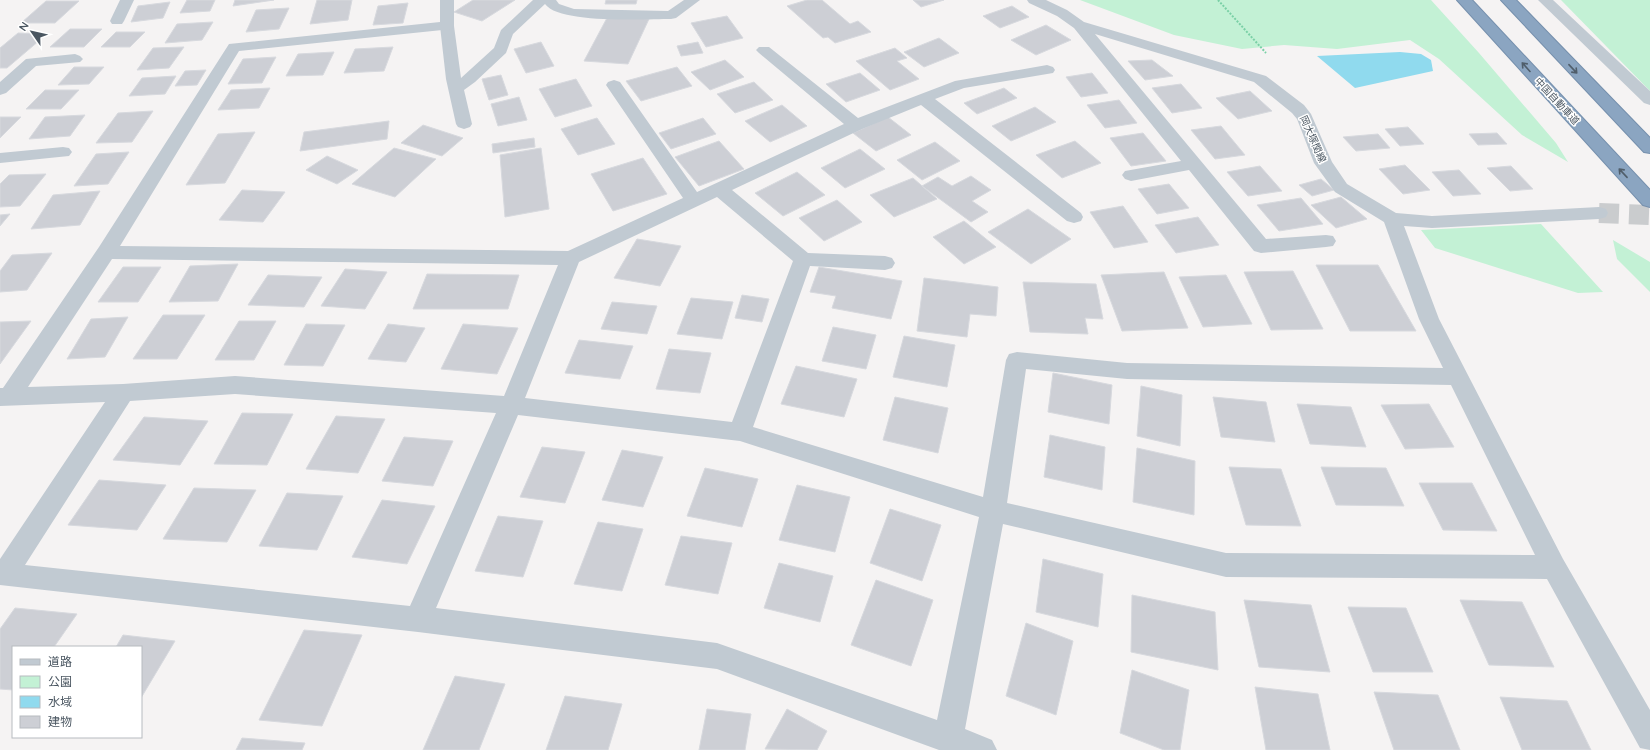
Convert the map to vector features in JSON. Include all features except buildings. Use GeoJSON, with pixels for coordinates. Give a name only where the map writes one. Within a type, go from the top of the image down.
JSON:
{"type":"FeatureCollection","features":[{"type":"Feature","properties":{"kind":"highway","name":"中国自動車道"},"geometry":{"type":"LineString","coordinates":[[1464,0],[1650,201]]}},
{"type":"Feature","properties":{"kind":"highway"},"geometry":{"type":"LineString","coordinates":[[1508,0],[1650,148]]}},
{"type":"Feature","properties":{"kind":"street"},"geometry":{"type":"LineString","coordinates":[[117,21],[127,0]]}},
{"type":"Feature","properties":{"kind":"street"},"geometry":{"type":"LineString","coordinates":[[5,396],[106,252],[234,47],[447,26],[447,0]]}},
{"type":"Feature","properties":{"kind":"street","name":"岡大塚閏線"},"geometry":{"type":"LineString","coordinates":[[1034,0],[1062,13],[1079,25],[1260,79],[1298,108],[1305,118],[1323,163],[1341,188],[1392,219],[1432,222],[1599,213]]}},
{"type":"Feature","properties":{"kind":"street"},"geometry":{"type":"LineString","coordinates":[[1545,0],[1650,100]]}},
{"type":"Feature","properties":{"kind":"street"},"geometry":{"type":"LineString","coordinates":[[1079,25],[1261,246],[1326,241]]}},
{"type":"Feature","properties":{"kind":"street"},"geometry":{"type":"LineString","coordinates":[[764,50],[856,125]]}},
{"type":"Feature","properties":{"kind":"street"},"geometry":{"type":"LineString","coordinates":[[0,90],[32,62],[75,59]]}},
{"type":"Feature","properties":{"kind":"street"},"geometry":{"type":"LineString","coordinates":[[106,252],[571,258],[856,125],[923,98],[962,84],[1047,70]]}},
{"type":"Feature","properties":{"kind":"street"},"geometry":{"type":"LineString","coordinates":[[614,85],[694,201]]}},
{"type":"Feature","properties":{"kind":"street"},"geometry":{"type":"LineString","coordinates":[[923,98],[1074,217]]}},
{"type":"Feature","properties":{"kind":"street"},"geometry":{"type":"LineString","coordinates":[[0,158],[63,152]]}},
{"type":"Feature","properties":{"kind":"street"},"geometry":{"type":"LineString","coordinates":[[1131,175],[1193,164]]}},
{"type":"Feature","properties":{"kind":"street"},"geometry":{"type":"LineString","coordinates":[[719,189],[803,259],[885,263]]}},
{"type":"Feature","properties":{"kind":"street"},"geometry":{"type":"LineString","coordinates":[[1392,219],[1429,319],[1554,567],[1650,738]]}},
{"type":"Feature","properties":{"kind":"street"},"geometry":{"type":"LineString","coordinates":[[418,619],[511,405],[571,258]]}},
{"type":"Feature","properties":{"kind":"street"},"geometry":{"type":"LineString","coordinates":[[740,432],[803,259]]}},
{"type":"Feature","properties":{"kind":"street"},"geometry":{"type":"LineString","coordinates":[[948,739],[993,511],[1017,360],[1127,371],[1459,377]]}},
{"type":"Feature","properties":{"kind":"street"},"geometry":{"type":"LineString","coordinates":[[5,396],[123,393],[236,386],[511,405],[740,432],[993,511],[1226,565],[1554,567]]}},
{"type":"Feature","properties":{"kind":"street"},"geometry":{"type":"LineString","coordinates":[[123,393],[4,575],[418,619],[717,656],[982,750]]}},
{"type":"Feature","properties":{"kind":"lane"},"geometry":{"type":"LineString","coordinates":[[456,88],[470,79],[501,50],[506,33],[541,0]]}},
{"type":"Feature","properties":{"kind":"lane"},"geometry":{"type":"LineString","coordinates":[[550,0],[554,6],[573,13],[671,15],[693,0]]}},
{"type":"Feature","properties":{"kind":"lane"},"geometry":{"type":"LineString","coordinates":[[447,26],[456,88],[464,124]]}},
{"type":"Feature","properties":{"kind":"path"},"geometry":{"type":"LineString","coordinates":[[1218,0],[1269,57]]}},
{"type":"Feature","properties":{"kind":"green space"},"geometry":{"type":"Polygon","coordinates":[[[1080,0],[1431,0],[1479,53],[1556,143],[1568,162],[1522,135],[1439,59],[1410,40],[1337,49],[1284,45],[1242,49],[1174,35],[1080,0]]]}},
{"type":"Feature","properties":{"kind":"green space"},"geometry":{"type":"Polygon","coordinates":[[[1561,0],[1650,0],[1650,91],[1561,0]]]}},
{"type":"Feature","properties":{"kind":"green space"},"geometry":{"type":"Polygon","coordinates":[[[1541,224],[1603,292],[1578,293],[1435,248],[1421,230],[1541,224]]]}},
{"type":"Feature","properties":{"kind":"green space"},"geometry":{"type":"Polygon","coordinates":[[[1613,240],[1650,262],[1650,292],[1617,259],[1613,240]]]}},
{"type":"Feature","properties":{"kind":"water"},"geometry":{"type":"Polygon","coordinates":[[[1400,52],[1421,54],[1431,60],[1433,71],[1355,88],[1317,56],[1400,52]]]}},
{"type":"Feature","properties":{"kind":"tunnel"},"geometry":{"type":"LineString","coordinates":[[1599,213],[1650,215]]}}]}
